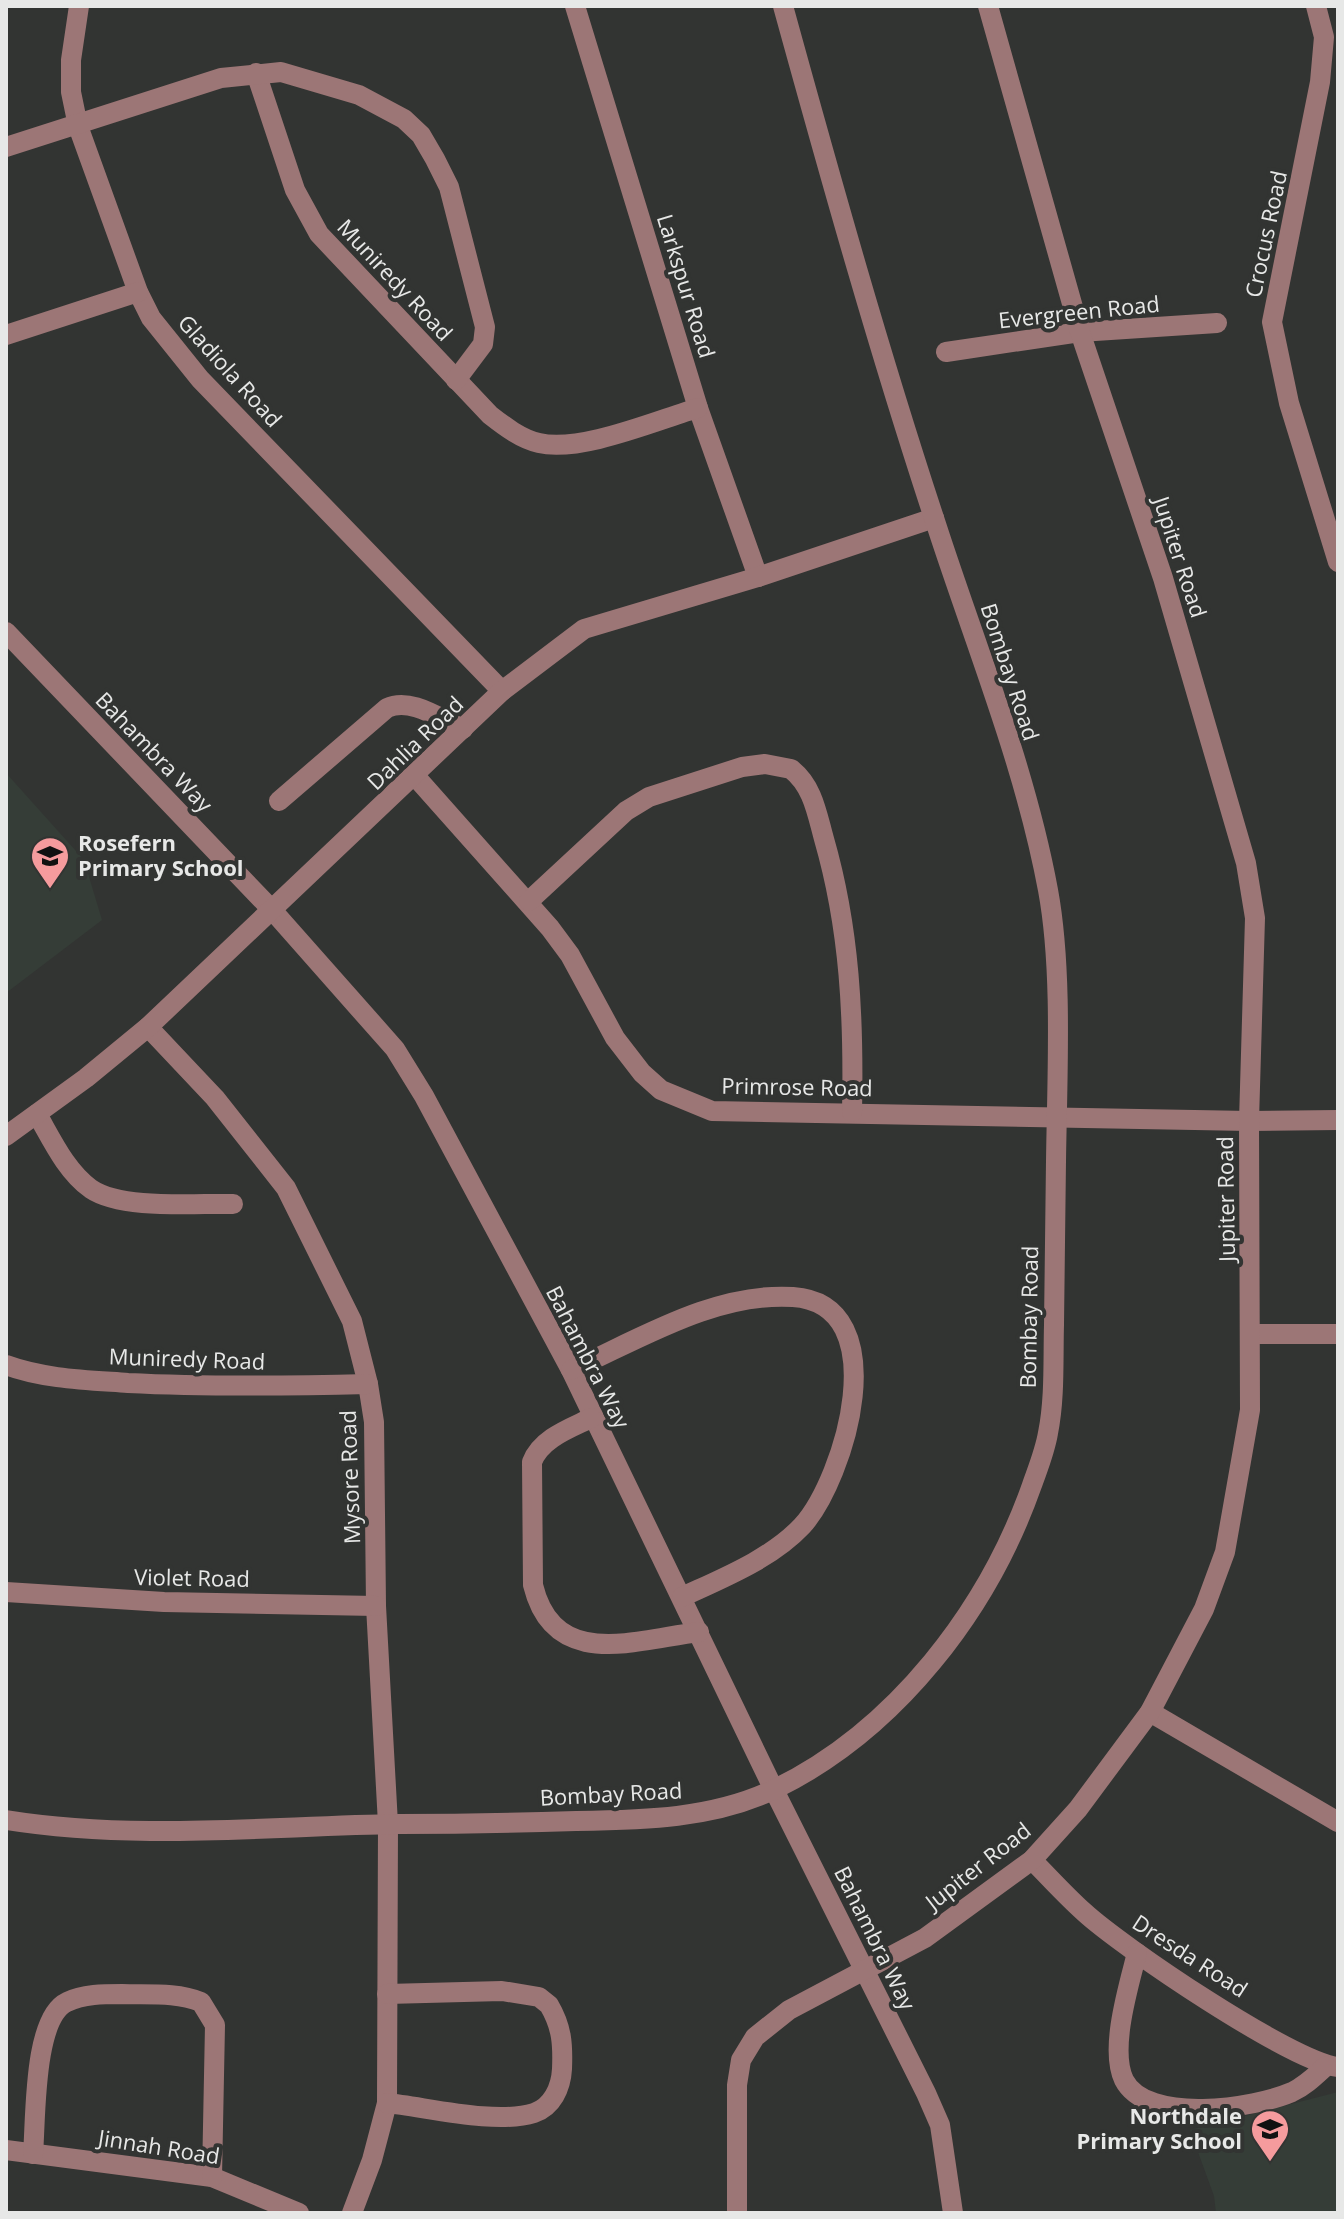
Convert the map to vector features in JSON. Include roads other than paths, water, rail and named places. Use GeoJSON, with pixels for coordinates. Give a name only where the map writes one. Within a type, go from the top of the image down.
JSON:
{"type":"FeatureCollection","features":[{"type":"Feature","properties":{"kind":"street","name":"Gladiola Road"},"geometry":{"type":"LineString","coordinates":[[79,6],[71,60],[71,92],[78,126],[138,292],[175,351],[200,379],[502,691]]}},
{"type":"Feature","properties":{"kind":"street","name":"Larkspur Road"},"geometry":{"type":"LineString","coordinates":[[575,6],[698,408],[758,577]]}},
{"type":"Feature","properties":{"kind":"street","name":"Bombay Road"},"geometry":{"type":"LineString","coordinates":[[6,1820],[52,1827],[144,1832],[388,1824],[640,1821],[698,1813],[774,1790],[857,1736],[913,1684],[971,1608],[1001,1560],[1023,1509],[1048,1436],[1051,1409],[1057,1116],[1055,938],[1040,848],[934,518],[783,6]]}},
{"type":"Feature","properties":{"kind":"street","name":"Jupiter Road"},"geometry":{"type":"LineString","coordinates":[[737,2213],[737,2085],[741,2060],[755,2037],[789,2010],[865,1973],[925,1938],[1032,1860],[1078,1809],[1150,1712],[1204,1609],[1225,1552],[1250,1410],[1249,1121],[1255,918],[1246,863],[1163,578],[1080,332],[988,6]]}},
{"type":"Feature","properties":{"kind":"street","name":"Crocus Road"},"geometry":{"type":"LineString","coordinates":[[1316,6],[1324,37],[1320,82],[1272,322],[1289,403],[1338,562]]}},
{"type":"Feature","properties":{"kind":"street","name":"Muniredy Road"},"geometry":{"type":"LineString","coordinates":[[256,73],[295,190],[319,234],[456,380],[505,426],[536,443],[552,446],[589,440],[698,408]]}},
{"type":"Feature","properties":{"kind":"street","name":"Muniredy Road"},"geometry":{"type":"LineString","coordinates":[[6,147],[78,126],[188,87],[256,73],[296,75],[359,95],[404,119],[421,135],[449,187],[485,327],[483,344],[456,380]]}},
{"type":"Feature","properties":{"kind":"street"},"geometry":{"type":"LineString","coordinates":[[6,335],[138,292]]}},
{"type":"Feature","properties":{"kind":"street","name":"Evergreen Road"},"geometry":{"type":"LineString","coordinates":[[946,352],[1080,332],[1217,323]]}},
{"type":"Feature","properties":{"kind":"street","name":"Dahlia Road"},"geometry":{"type":"LineString","coordinates":[[6,1136],[148,1027],[502,691],[584,629],[758,577],[934,518]]}},
{"type":"Feature","properties":{"kind":"street","name":"Bahambra Way"},"geometry":{"type":"LineString","coordinates":[[6,632],[273,911],[395,1049],[424,1096],[571,1370],[591,1418],[940,2125],[953,2213]]}},
{"type":"Feature","properties":{"kind":"street"},"geometry":{"type":"LineString","coordinates":[[279,801],[387,708],[397,703],[408,704],[463,729]]}},
{"type":"Feature","properties":{"kind":"street"},"geometry":{"type":"LineString","coordinates":[[529,901],[626,811],[649,797],[742,767],[765,764],[791,769],[814,801],[845,926],[852,996],[852,1112]]}},
{"type":"Feature","properties":{"kind":"street","name":"Primrose Road"},"geometry":{"type":"LineString","coordinates":[[415,776],[529,901],[570,955],[622,1047],[661,1090],[712,1111],[1338,1120]]}},
{"type":"Feature","properties":{"kind":"street","name":"Mysore Road"},"geometry":{"type":"LineString","coordinates":[[148,1027],[215,1098],[286,1188],[352,1321],[368,1384],[374,1422],[376,1606],[388,1824],[387,2103],[372,2160],[352,2213]]}},
{"type":"Feature","properties":{"kind":"street"},"geometry":{"type":"LineString","coordinates":[[37,1114],[64,1160],[93,1190],[146,1202],[233,1204]]}},
{"type":"Feature","properties":{"kind":"street"},"geometry":{"type":"LineString","coordinates":[[571,1370],[700,1312],[762,1297],[812,1301],[828,1309],[846,1331],[853,1350],[850,1415],[821,1501],[801,1527],[753,1562],[682,1597]]}},
{"type":"Feature","properties":{"kind":"street"},"geometry":{"type":"LineString","coordinates":[[1251,1334],[1338,1334]]}},
{"type":"Feature","properties":{"kind":"street","name":"Muniredy Road"},"geometry":{"type":"LineString","coordinates":[[6,1365],[27,1373],[88,1380],[189,1386],[368,1384]]}},
{"type":"Feature","properties":{"kind":"street"},"geometry":{"type":"LineString","coordinates":[[591,1418],[549,1440],[535,1453],[532,1462],[533,1585],[537,1603],[551,1625],[575,1641],[594,1644],[699,1632]]}},
{"type":"Feature","properties":{"kind":"street","name":"Violet Road"},"geometry":{"type":"LineString","coordinates":[[6,1592],[164,1602],[376,1606]]}},
{"type":"Feature","properties":{"kind":"street"},"geometry":{"type":"LineString","coordinates":[[1150,1712],[1338,1822]]}},
{"type":"Feature","properties":{"kind":"street","name":"Dresda Road"},"geometry":{"type":"LineString","coordinates":[[1032,1860],[1084,1913],[1137,1953],[1288,2049],[1332,2067]]}},
{"type":"Feature","properties":{"kind":"street"},"geometry":{"type":"LineString","coordinates":[[1137,1953],[1126,1997],[1119,2065],[1131,2089],[1144,2097],[1199,2110],[1230,2109],[1295,2091],[1332,2067]]}},
{"type":"Feature","properties":{"kind":"street"},"geometry":{"type":"LineString","coordinates":[[387,1994],[502,1991],[530,1995],[549,2005],[563,2037],[561,2078],[554,2097],[533,2113],[484,2114],[387,2103]]}},
{"type":"Feature","properties":{"kind":"street"},"geometry":{"type":"LineString","coordinates":[[33,2154],[43,2041],[48,2022],[58,2008],[84,1997],[168,1995],[201,2002],[215,2025],[212,2177]]}},
{"type":"Feature","properties":{"kind":"street","name":"Jinnah Road"},"geometry":{"type":"LineString","coordinates":[[6,2150],[212,2177],[299,2213]]}},
{"type":"Feature","properties":{"kind":"place","name":"Rosefern Primary School"},"geometry":{"type":"Point","coordinates":[50,890]}},
{"type":"Feature","properties":{"kind":"place","name":"Northdale Primary School"},"geometry":{"type":"Point","coordinates":[1270,2163]}}]}
